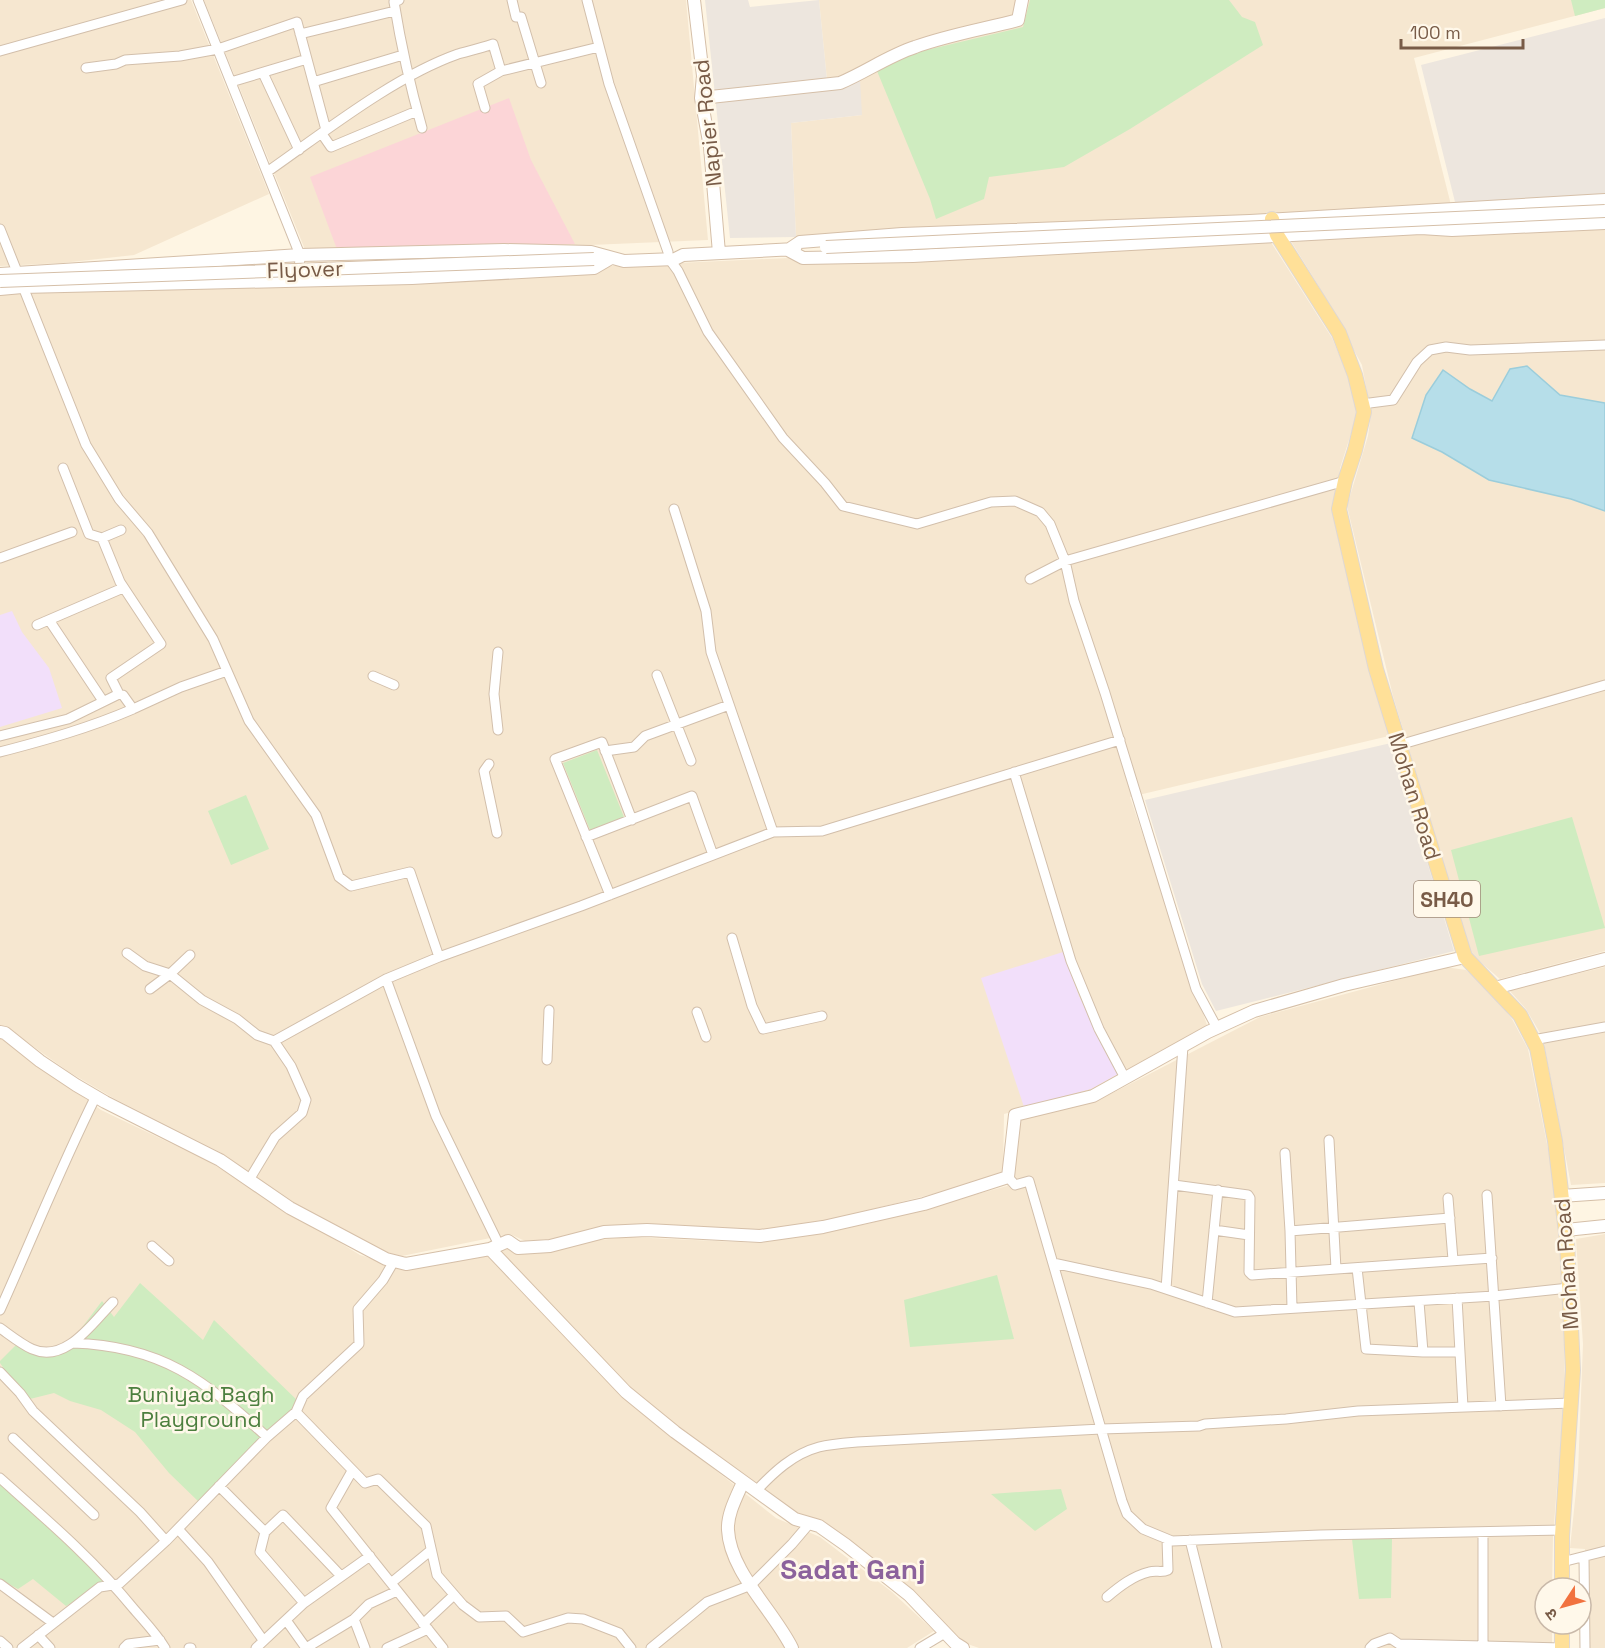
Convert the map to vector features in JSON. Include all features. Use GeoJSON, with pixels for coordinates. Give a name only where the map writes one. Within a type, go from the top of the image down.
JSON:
{"type":"FeatureCollection","features":[{"type":"Feature","properties":{"kind":"main road"},"geometry":{"type":"LineString","coordinates":[[687,0],[695,80],[701,98],[840,83],[917,46],[1018,20],[1022,0]]}},
{"type":"Feature","properties":{"kind":"main road","name":"Napier Road"},"geometry":{"type":"LineString","coordinates":[[694,0],[703,76],[701,98],[710,147],[719,249]]}},
{"type":"Feature","properties":{"kind":"main road"},"geometry":{"type":"LineString","coordinates":[[788,250],[800,242],[902,234],[1272,219],[1605,200]]}},
{"type":"Feature","properties":{"kind":"main road"},"geometry":{"type":"LineString","coordinates":[[0,290],[22,286],[412,278],[594,268],[624,255],[669,256],[674,251],[683,255],[719,249],[788,250],[1605,212]]}},
{"type":"Feature","properties":{"kind":"main road","name":"Mohan Road"},"geometry":{"type":"LineString","coordinates":[[1272,219],[1276,235],[1339,333],[1355,375],[1364,412],[1339,509],[1376,669],[1465,957],[1520,1015],[1537,1048],[1549,1110],[1566,1230],[1573,1370],[1562,1576]]}},
{"type":"Feature","properties":{"kind":"main road"},"geometry":{"type":"LineString","coordinates":[[788,250],[803,258],[913,256],[1421,228],[1452,230],[1605,224]]}},
{"type":"Feature","properties":{"kind":"main road"},"geometry":{"type":"LineString","coordinates":[[0,274],[300,255],[504,250],[591,252],[614,258]]}},
{"type":"Feature","properties":{"kind":"main road","name":"Flyover"},"geometry":{"type":"LineString","coordinates":[[0,281],[614,258]]}},
{"type":"Feature","properties":{"kind":"main road"},"geometry":{"type":"LineString","coordinates":[[0,1032],[5,1033],[40,1061],[96,1096],[220,1160],[290,1208],[386,1259],[406,1264],[494,1247],[508,1241],[518,1248],[550,1246],[604,1232],[647,1230],[760,1236],[823,1227],[924,1204],[1008,1177],[1015,1115],[1093,1096],[1217,1028],[1254,1011],[1344,985],[1465,957]]}},
{"type":"Feature","properties":{"kind":"main road"},"geometry":{"type":"LineString","coordinates":[[1495,988],[1605,959]]}},
{"type":"Feature","properties":{"kind":"main road"},"geometry":{"type":"LineString","coordinates":[[1562,1196],[1605,1192]]}},
{"type":"Feature","properties":{"kind":"main road"},"geometry":{"type":"LineString","coordinates":[[1566,1230],[1605,1226]]}},
{"type":"Feature","properties":{"kind":"main road"},"geometry":{"type":"LineString","coordinates":[[494,1247],[626,1392],[675,1432],[795,1520],[819,1526],[846,1545],[909,1595],[954,1643],[963,1648]]}},
{"type":"Feature","properties":{"kind":"main road"},"geometry":{"type":"LineString","coordinates":[[743,1482],[727,1529],[732,1551],[792,1648]]}},
{"type":"Feature","properties":{"kind":"street"},"geometry":{"type":"LineString","coordinates":[[0,51],[182,0]]}},
{"type":"Feature","properties":{"kind":"street"},"geometry":{"type":"LineString","coordinates":[[198,0],[300,255],[299,280]]}},
{"type":"Feature","properties":{"kind":"street"},"geometry":{"type":"LineString","coordinates":[[399,0],[394,2],[395,11],[408,79],[422,128]]}},
{"type":"Feature","properties":{"kind":"street"},"geometry":{"type":"LineString","coordinates":[[512,0],[516,17],[521,17],[541,83]]}},
{"type":"Feature","properties":{"kind":"street"},"geometry":{"type":"LineString","coordinates":[[587,0],[609,84],[669,256],[708,332],[783,438],[843,506],[917,524],[991,502],[1015,501],[1040,512],[1050,524],[1065,561],[1074,601],[1120,740],[1196,989],[1217,1028]]}},
{"type":"Feature","properties":{"kind":"street"},"geometry":{"type":"LineString","coordinates":[[300,34],[395,11]]}},
{"type":"Feature","properties":{"kind":"street"},"geometry":{"type":"LineString","coordinates":[[86,68],[116,64],[125,60],[180,56],[218,49],[297,22],[324,132],[330,147],[417,111]]}},
{"type":"Feature","properties":{"kind":"street"},"geometry":{"type":"LineString","coordinates":[[267,172],[377,96],[456,55],[493,44],[501,71]]}},
{"type":"Feature","properties":{"kind":"street"},"geometry":{"type":"LineString","coordinates":[[485,108],[478,84],[501,71],[599,46]]}},
{"type":"Feature","properties":{"kind":"street"},"geometry":{"type":"LineString","coordinates":[[313,82],[403,55]]}},
{"type":"Feature","properties":{"kind":"street"},"geometry":{"type":"LineString","coordinates":[[231,82],[307,59]]}},
{"type":"Feature","properties":{"kind":"street"},"geometry":{"type":"LineString","coordinates":[[263,73],[299,150]]}},
{"type":"Feature","properties":{"kind":"street"},"geometry":{"type":"LineString","coordinates":[[0,229],[86,445],[119,500],[148,533],[213,639],[249,721],[316,815],[339,877],[351,886],[410,872],[439,957]]}},
{"type":"Feature","properties":{"kind":"street"},"geometry":{"type":"LineString","coordinates":[[1362,404],[1393,400],[1417,362],[1430,350],[1446,347],[1470,350],[1605,345]]}},
{"type":"Feature","properties":{"kind":"street"},"geometry":{"type":"LineString","coordinates":[[63,468],[89,534],[102,538],[121,530]]}},
{"type":"Feature","properties":{"kind":"street"},"geometry":{"type":"LineString","coordinates":[[1030,579],[1065,561],[1345,481]]}},
{"type":"Feature","properties":{"kind":"street"},"geometry":{"type":"LineString","coordinates":[[674,509],[706,611],[711,651],[773,832]]}},
{"type":"Feature","properties":{"kind":"street"},"geometry":{"type":"LineString","coordinates":[[0,558],[72,532]]}},
{"type":"Feature","properties":{"kind":"street"},"geometry":{"type":"LineString","coordinates":[[102,538],[123,588],[161,644],[111,678],[119,694],[123,695],[133,709]]}},
{"type":"Feature","properties":{"kind":"street"},"geometry":{"type":"LineString","coordinates":[[37,625],[123,588]]}},
{"type":"Feature","properties":{"kind":"street"},"geometry":{"type":"LineString","coordinates":[[49,620],[103,701]]}},
{"type":"Feature","properties":{"kind":"street"},"geometry":{"type":"LineString","coordinates":[[498,652],[494,694],[498,730]]}},
{"type":"Feature","properties":{"kind":"street"},"geometry":{"type":"LineString","coordinates":[[0,752],[53,739],[96,725],[181,687],[227,671]]}},
{"type":"Feature","properties":{"kind":"street"},"geometry":{"type":"LineString","coordinates":[[657,675],[691,761]]}},
{"type":"Feature","properties":{"kind":"street"},"geometry":{"type":"LineString","coordinates":[[373,676],[394,685]]}},
{"type":"Feature","properties":{"kind":"street"},"geometry":{"type":"LineString","coordinates":[[1399,745],[1605,685]]}},
{"type":"Feature","properties":{"kind":"street"},"geometry":{"type":"LineString","coordinates":[[13,749],[4,735],[68,718],[119,694]]}},
{"type":"Feature","properties":{"kind":"street"},"geometry":{"type":"LineString","coordinates":[[605,751],[634,747],[645,736],[729,705]]}},
{"type":"Feature","properties":{"kind":"street"},"geometry":{"type":"LineString","coordinates":[[274,1041],[386,979],[773,832],[822,831],[1120,740]]}},
{"type":"Feature","properties":{"kind":"street"},"geometry":{"type":"LineString","coordinates":[[610,895],[555,759],[602,742],[632,820]]}},
{"type":"Feature","properties":{"kind":"street"},"geometry":{"type":"LineString","coordinates":[[489,764],[484,771],[497,833]]}},
{"type":"Feature","properties":{"kind":"street"},"geometry":{"type":"LineString","coordinates":[[1014,772],[1071,961],[1099,1029],[1125,1078]]}},
{"type":"Feature","properties":{"kind":"street"},"geometry":{"type":"LineString","coordinates":[[586,837],[692,796],[713,855]]}},
{"type":"Feature","properties":{"kind":"street"},"geometry":{"type":"LineString","coordinates":[[732,938],[752,1006],[763,1029],[822,1016]]}},
{"type":"Feature","properties":{"kind":"street"},"geometry":{"type":"LineString","coordinates":[[127,953],[145,966],[170,974],[202,1000],[237,1019],[257,1035],[274,1041],[291,1066],[306,1100],[302,1113],[275,1137],[249,1180]]}},
{"type":"Feature","properties":{"kind":"street"},"geometry":{"type":"LineString","coordinates":[[150,989],[190,955]]}},
{"type":"Feature","properties":{"kind":"street"},"geometry":{"type":"LineString","coordinates":[[386,979],[436,1116],[494,1247]]}},
{"type":"Feature","properties":{"kind":"street"},"geometry":{"type":"LineString","coordinates":[[547,1060],[549,1010]]}},
{"type":"Feature","properties":{"kind":"street"},"geometry":{"type":"LineString","coordinates":[[697,1012],[706,1037]]}},
{"type":"Feature","properties":{"kind":"street"},"geometry":{"type":"LineString","coordinates":[[1533,1040],[1605,1027]]}},
{"type":"Feature","properties":{"kind":"street"},"geometry":{"type":"LineString","coordinates":[[1166,1289],[1184,1046]]}},
{"type":"Feature","properties":{"kind":"street"},"geometry":{"type":"LineString","coordinates":[[0,1310],[39,1223],[63,1162],[96,1096]]}},
{"type":"Feature","properties":{"kind":"street"},"geometry":{"type":"LineString","coordinates":[[1329,1140],[1336,1269]]}},
{"type":"Feature","properties":{"kind":"street"},"geometry":{"type":"LineString","coordinates":[[1285,1153],[1292,1308]]}},
{"type":"Feature","properties":{"kind":"street"},"geometry":{"type":"LineString","coordinates":[[1008,1177],[1015,1185],[1029,1181],[1127,1514],[1143,1529],[1167,1539],[1190,1540],[1563,1530]]}},
{"type":"Feature","properties":{"kind":"street"},"geometry":{"type":"LineString","coordinates":[[1174,1185],[1250,1196],[1251,1275],[1492,1258]]}},
{"type":"Feature","properties":{"kind":"street"},"geometry":{"type":"LineString","coordinates":[[1207,1303],[1218,1190]]}},
{"type":"Feature","properties":{"kind":"street"},"geometry":{"type":"LineString","coordinates":[[1487,1195],[1501,1406]]}},
{"type":"Feature","properties":{"kind":"street"},"geometry":{"type":"LineString","coordinates":[[1448,1198],[1453,1260]]}},
{"type":"Feature","properties":{"kind":"street"},"geometry":{"type":"LineString","coordinates":[[1290,1230],[1450,1218]]}},
{"type":"Feature","properties":{"kind":"street"},"geometry":{"type":"LineString","coordinates":[[1214,1230],[1249,1235]]}},
{"type":"Feature","properties":{"kind":"street"},"geometry":{"type":"LineString","coordinates":[[152,1246],[169,1261]]}},
{"type":"Feature","properties":{"kind":"street"},"geometry":{"type":"LineString","coordinates":[[21,1648],[100,1587],[119,1584],[166,1541],[267,1437],[296,1412],[303,1396],[358,1344],[358,1309],[383,1280],[394,1261]]}},
{"type":"Feature","properties":{"kind":"street"},"geometry":{"type":"LineString","coordinates":[[1053,1263],[1150,1284],[1235,1312],[1361,1303],[1419,1302],[1569,1288]]}},
{"type":"Feature","properties":{"kind":"street"},"geometry":{"type":"LineString","coordinates":[[1358,1268],[1365,1349],[1460,1352]]}},
{"type":"Feature","properties":{"kind":"street"},"geometry":{"type":"LineString","coordinates":[[1457,1298],[1463,1407]]}},
{"type":"Feature","properties":{"kind":"street"},"geometry":{"type":"LineString","coordinates":[[0,1328],[33,1350],[46,1352],[59,1350],[73,1343],[113,1302]]}},
{"type":"Feature","properties":{"kind":"street"},"geometry":{"type":"LineString","coordinates":[[1419,1302],[1423,1352]]}},
{"type":"Feature","properties":{"kind":"street"},"geometry":{"type":"LineString","coordinates":[[73,1343],[101,1344],[130,1350],[186,1371],[267,1437]]}},
{"type":"Feature","properties":{"kind":"street"},"geometry":{"type":"LineString","coordinates":[[0,1372],[21,1393],[33,1411],[140,1512],[166,1541]]}},
{"type":"Feature","properties":{"kind":"street"},"geometry":{"type":"LineString","coordinates":[[756,1491],[778,1468],[795,1457],[818,1447],[857,1442],[1199,1426],[1358,1411],[1571,1403]]}},
{"type":"Feature","properties":{"kind":"street"},"geometry":{"type":"LineString","coordinates":[[296,1412],[365,1483],[378,1479],[426,1526],[437,1575],[454,1595],[479,1617],[506,1616],[523,1632],[568,1618],[583,1619],[619,1633],[631,1648]]}},
{"type":"Feature","properties":{"kind":"street"},"geometry":{"type":"LineString","coordinates":[[13,1438],[94,1515]]}},
{"type":"Feature","properties":{"kind":"street"},"geometry":{"type":"LineString","coordinates":[[352,1471],[331,1508],[443,1648]]}},
{"type":"Feature","properties":{"kind":"street"},"geometry":{"type":"LineString","coordinates":[[0,1478],[114,1585],[162,1644]]}},
{"type":"Feature","properties":{"kind":"street"},"geometry":{"type":"LineString","coordinates":[[219,1486],[265,1532]]}},
{"type":"Feature","properties":{"kind":"street"},"geometry":{"type":"LineString","coordinates":[[304,1603],[260,1552],[265,1532],[284,1515],[341,1576]]}},
{"type":"Feature","properties":{"kind":"street"},"geometry":{"type":"LineString","coordinates":[[651,1648],[707,1602],[751,1585],[809,1524]]}},
{"type":"Feature","properties":{"kind":"street"},"geometry":{"type":"LineString","coordinates":[[178,1529],[225,1584],[263,1640]]}},
{"type":"Feature","properties":{"kind":"street"},"geometry":{"type":"LineString","coordinates":[[1483,1532],[1483,1647]]}},
{"type":"Feature","properties":{"kind":"street"},"geometry":{"type":"LineString","coordinates":[[1107,1597],[1121,1585],[1140,1575],[1168,1570],[1167,1539]]}},
{"type":"Feature","properties":{"kind":"street"},"geometry":{"type":"LineString","coordinates":[[1190,1540],[1217,1648]]}},
{"type":"Feature","properties":{"kind":"street"},"geometry":{"type":"LineString","coordinates":[[286,1620],[306,1648],[354,1618],[369,1604],[394,1587],[430,1551]]}},
{"type":"Feature","properties":{"kind":"street"},"geometry":{"type":"LineString","coordinates":[[1562,1562],[1605,1551]]}},
{"type":"Feature","properties":{"kind":"street"},"geometry":{"type":"LineString","coordinates":[[256,1648],[304,1603],[370,1556]]}},
{"type":"Feature","properties":{"kind":"street"},"geometry":{"type":"LineString","coordinates":[[1584,1557],[1585,1648]]}},
{"type":"Feature","properties":{"kind":"street"},"geometry":{"type":"LineString","coordinates":[[0,1584],[53,1623]]}},
{"type":"Feature","properties":{"kind":"street"},"geometry":{"type":"LineString","coordinates":[[387,1648],[426,1626],[454,1595]]}},
{"type":"Feature","properties":{"kind":"street"},"geometry":{"type":"LineString","coordinates":[[354,1618],[365,1648]]}},
{"type":"Feature","properties":{"kind":"street"},"geometry":{"type":"LineString","coordinates":[[920,1648],[945,1633]]}},
{"type":"Feature","properties":{"kind":"street"},"geometry":{"type":"LineString","coordinates":[[38,1635],[50,1648]]}},
{"type":"Feature","properties":{"kind":"street"},"geometry":{"type":"LineString","coordinates":[[1370,1648],[1390,1638],[1399,1644],[1562,1648]]}},
{"type":"Feature","properties":{"kind":"street"},"geometry":{"type":"LineString","coordinates":[[0,1641],[8,1648]]}},
{"type":"Feature","properties":{"kind":"street"},"geometry":{"type":"LineString","coordinates":[[124,1648],[128,1644],[162,1644]]}},
{"type":"Feature","properties":{"kind":"shaded area"},"geometry":{"type":"Polygon","coordinates":[[[0,0],[191,0],[269,194],[134,255],[62,263],[0,266],[0,0]]]}},
{"type":"Feature","properties":{"kind":"shaded area"},"geometry":{"type":"Polygon","coordinates":[[[204,0],[686,0],[708,240],[308,257],[204,0]]]}},
{"type":"Feature","properties":{"kind":"shaded area"},"geometry":{"type":"Polygon","coordinates":[[[705,0],[748,0],[750,7],[819,0],[827,80],[860,79],[862,115],[791,123],[796,237],[730,238],[705,0]]]}},
{"type":"Feature","properties":{"kind":"shaded area"},"geometry":{"type":"Polygon","coordinates":[[[819,0],[1605,0],[1605,8],[1414,58],[1451,205],[859,236],[796,237],[791,123],[862,115],[827,80],[819,0]]]}},
{"type":"Feature","properties":{"kind":"shaded area"},"geometry":{"type":"Polygon","coordinates":[[[1605,18],[1605,196],[1456,206],[1421,65],[1605,18]]]}},
{"type":"Feature","properties":{"kind":"shaded area"},"geometry":{"type":"Polygon","coordinates":[[[509,98],[531,160],[575,244],[338,252],[310,177],[509,98]]]}},
{"type":"Feature","properties":{"kind":"shaded area"},"geometry":{"type":"Polygon","coordinates":[[[1605,223],[1605,951],[1500,979],[1471,954],[1393,696],[1347,506],[1368,436],[1371,414],[1362,365],[1289,238],[1605,223]]]}},
{"type":"Feature","properties":{"kind":"shaded area"},"geometry":{"type":"Polygon","coordinates":[[[1267,236],[1332,338],[1352,385],[1358,412],[1340,468],[1336,525],[1389,736],[1130,797],[1207,1025],[1092,1091],[1004,1114],[1003,1173],[957,1188],[813,1224],[759,1230],[606,1227],[552,1239],[525,1241],[510,1234],[397,1257],[297,1207],[220,1152],[115,1099],[69,1072],[20,1037],[0,1027],[0,291],[1267,236]]]}},
{"type":"Feature","properties":{"kind":"shaded area"},"geometry":{"type":"Polygon","coordinates":[[[12,611],[22,632],[49,668],[62,708],[0,727],[0,615],[12,611]]]}},
{"type":"Feature","properties":{"kind":"shaded area"},"geometry":{"type":"Polygon","coordinates":[[[1391,743],[1454,951],[1216,1011],[1202,984],[1145,800],[1391,743]]]}},
{"type":"Feature","properties":{"kind":"shaded area"},"geometry":{"type":"Polygon","coordinates":[[[1063,952],[1079,996],[1118,1074],[1091,1089],[1024,1107],[981,978],[1063,952]]]}},
{"type":"Feature","properties":{"kind":"shaded area"},"geometry":{"type":"Polygon","coordinates":[[[1445,967],[1466,970],[1489,989],[1512,1019],[1528,1049],[1551,1164],[1562,1260],[1565,1387],[1553,1536],[1552,1576],[1533,1576],[1533,1636],[1552,1636],[1552,1648],[979,1648],[959,1641],[926,1604],[824,1524],[798,1517],[645,1402],[499,1253],[505,1248],[514,1252],[535,1253],[589,1241],[629,1237],[759,1243],[867,1224],[1007,1186],[1019,1120],[1095,1102],[1260,1017],[1445,967]]]}},
{"type":"Feature","properties":{"kind":"shaded area"},"geometry":{"type":"Polygon","coordinates":[[[1605,967],[1605,1183],[1571,1185],[1543,1038],[1526,1009],[1509,990],[1605,967]]]}},
{"type":"Feature","properties":{"kind":"shaded area"},"geometry":{"type":"Polygon","coordinates":[[[0,1038],[101,1110],[208,1161],[360,1255],[400,1267],[486,1254],[632,1404],[776,1518],[820,1537],[892,1592],[934,1631],[907,1648],[0,1648],[0,1038]]]}},
{"type":"Feature","properties":{"kind":"shaded area"},"geometry":{"type":"Polygon","coordinates":[[[1605,1234],[1605,1648],[1584,1648],[1584,1636],[1593,1636],[1593,1576],[1585,1576],[1585,1549],[1570,1548],[1578,1472],[1583,1344],[1576,1239],[1605,1234]]]}},
{"type":"Feature","properties":{"kind":"green space"},"geometry":{"type":"Polygon","coordinates":[[[1030,0],[1229,0],[1242,17],[1255,22],[1263,45],[1130,129],[1064,167],[989,177],[984,199],[936,219],[930,199],[877,71],[914,53],[1023,27],[1030,0]]]}},
{"type":"Feature","properties":{"kind":"green space"},"geometry":{"type":"Polygon","coordinates":[[[1571,0],[1605,0],[1605,8],[1575,16],[1571,0]]]}},
{"type":"Feature","properties":{"kind":"green space"},"geometry":{"type":"Polygon","coordinates":[[[597,750],[624,817],[590,830],[563,763],[597,750]]]}},
{"type":"Feature","properties":{"kind":"green space"},"geometry":{"type":"Polygon","coordinates":[[[246,795],[269,849],[231,865],[208,811],[246,795]]]}},
{"type":"Feature","properties":{"kind":"green space"},"geometry":{"type":"Polygon","coordinates":[[[1572,817],[1605,928],[1479,956],[1451,850],[1572,817]]]}},
{"type":"Feature","properties":{"kind":"green space"},"geometry":{"type":"Polygon","coordinates":[[[997,1275],[1014,1339],[910,1347],[904,1300],[997,1275]]]}},
{"type":"Feature","properties":{"kind":"green space","name":"Buniyad Bagh Playground"},"geometry":{"type":"Polygon","coordinates":[[[140,1283],[203,1340],[214,1320],[299,1402],[200,1503],[169,1473],[135,1432],[101,1410],[70,1401],[54,1393],[26,1400],[0,1363],[20,1341],[42,1348],[65,1350],[102,1301],[114,1317],[140,1283]]]}},
{"type":"Feature","properties":{"kind":"green space"},"geometry":{"type":"Polygon","coordinates":[[[0,1478],[108,1582],[66,1606],[33,1579],[18,1589],[0,1579],[0,1478]]]}},
{"type":"Feature","properties":{"kind":"green space"},"geometry":{"type":"Polygon","coordinates":[[[1061,1489],[1067,1509],[1035,1531],[991,1494],[1061,1489]]]}},
{"type":"Feature","properties":{"kind":"green space"},"geometry":{"type":"Polygon","coordinates":[[[1352,1539],[1392,1539],[1391,1598],[1359,1599],[1352,1539]]]}},
{"type":"Feature","properties":{"kind":"water"},"geometry":{"type":"Polygon","coordinates":[[[1527,366],[1560,395],[1605,403],[1605,511],[1571,499],[1489,480],[1442,452],[1412,438],[1426,395],[1443,370],[1492,401],[1510,369],[1527,366]]]}},
{"type":"Feature","properties":{"kind":"district","name":"Sadat Ganj"},"geometry":{"type":"Point","coordinates":[853,1569]}}]}
